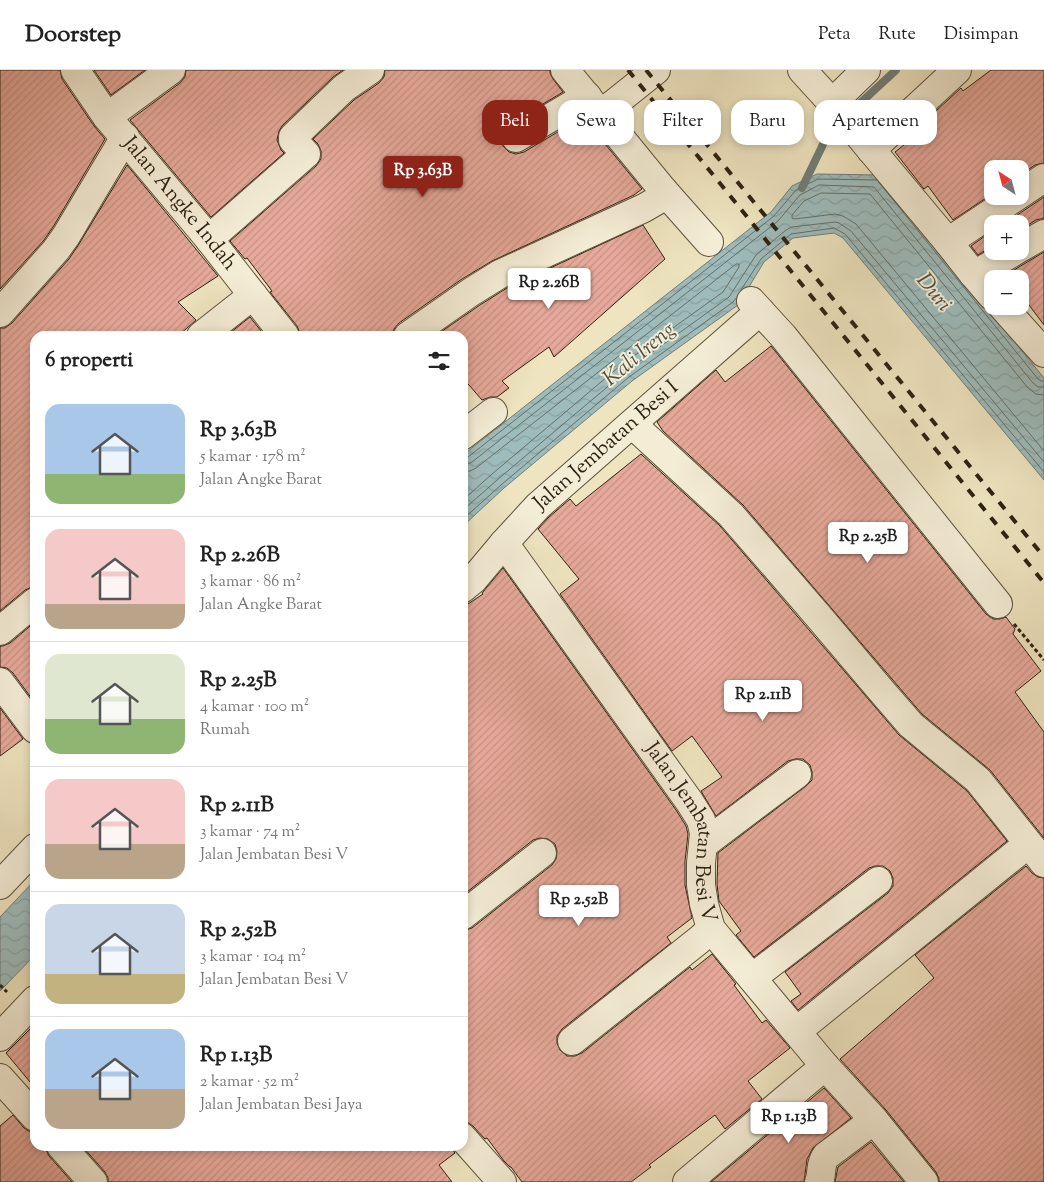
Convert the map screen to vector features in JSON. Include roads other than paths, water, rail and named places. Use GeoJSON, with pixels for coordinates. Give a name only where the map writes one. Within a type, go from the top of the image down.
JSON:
{"type":"FeatureCollection","features":[{"type":"Feature","properties":{"kind":"street","name":"Jalan Angke Indah"},"geometry":{"type":"LineString","coordinates":[[75,70],[107,117],[209,239],[282,331]]}},
{"type":"Feature","properties":{"kind":"street"},"geometry":{"type":"LineString","coordinates":[[107,117],[171,70]]}},
{"type":"Feature","properties":{"kind":"street"},"geometry":{"type":"LineString","coordinates":[[209,239],[306,154],[293,140],[293,137],[344,88],[370,70]]}},
{"type":"Feature","properties":{"kind":"street"},"geometry":{"type":"LineString","coordinates":[[565,70],[590,100]]}},
{"type":"Feature","properties":{"kind":"street"},"geometry":{"type":"LineString","coordinates":[[603,100],[656,70]]}},
{"type":"Feature","properties":{"kind":"street"},"geometry":{"type":"LineString","coordinates":[[802,70],[829,100]]}},
{"type":"Feature","properties":{"kind":"street"},"geometry":{"type":"LineString","coordinates":[[837,100],[866,70]]}},
{"type":"Feature","properties":{"kind":"street"},"geometry":{"type":"LineString","coordinates":[[871,150],[957,70]]}},
{"type":"Feature","properties":{"kind":"street"},"geometry":{"type":"LineString","coordinates":[[0,313],[56,250],[66,236],[125,137]]}},
{"type":"Feature","properties":{"kind":"street"},"geometry":{"type":"LineString","coordinates":[[626,145],[709,242]]}},
{"type":"Feature","properties":{"kind":"street"},"geometry":{"type":"LineString","coordinates":[[867,145],[984,287]]}},
{"type":"Feature","properties":{"kind":"street"},"geometry":{"type":"LineString","coordinates":[[1029,188],[1044,178]]}},
{"type":"Feature","properties":{"kind":"street"},"geometry":{"type":"LineString","coordinates":[[415,331],[500,274],[656,202],[664,194],[663,190]]}},
{"type":"Feature","properties":{"kind":"street"},"geometry":{"type":"LineString","coordinates":[[948,242],[1004,205]]}},
{"type":"Feature","properties":{"kind":"street"},"geometry":{"type":"LineString","coordinates":[[1029,243],[1044,234]]}},
{"type":"Feature","properties":{"kind":"street"},"geometry":{"type":"LineString","coordinates":[[974,276],[1000,260]]}},
{"type":"Feature","properties":{"kind":"street"},"geometry":{"type":"LineString","coordinates":[[207,331],[253,295]]}},
{"type":"Feature","properties":{"kind":"street","name":"Jalan Jembatan Besi I"},"geometry":{"type":"LineString","coordinates":[[468,577],[504,543],[538,506],[632,424],[756,306],[783,336],[998,604]]}},
{"type":"Feature","properties":{"kind":"street"},"geometry":{"type":"LineString","coordinates":[[1010,315],[1044,353]]}},
{"type":"Feature","properties":{"kind":"street"},"geometry":{"type":"LineString","coordinates":[[468,431],[493,412]]}},
{"type":"Feature","properties":{"kind":"street"},"geometry":{"type":"LineString","coordinates":[[632,424],[731,514],[911,725],[978,780],[1036,854],[796,1031]]}},
{"type":"Feature","properties":{"kind":"street","name":"Jalan Jembatan Besi V"},"geometry":{"type":"LineString","coordinates":[[504,543],[701,820],[704,833],[701,885],[711,929],[825,1066],[874,1120],[924,1182]]}},
{"type":"Feature","properties":{"kind":"street"},"geometry":{"type":"LineString","coordinates":[[0,631],[30,606]]}},
{"type":"Feature","properties":{"kind":"street"},"geometry":{"type":"LineString","coordinates":[[0,682],[30,722]]}},
{"type":"Feature","properties":{"kind":"street"},"geometry":{"type":"LineString","coordinates":[[704,844],[797,774]]}},
{"type":"Feature","properties":{"kind":"street"},"geometry":{"type":"LineString","coordinates":[[2,878],[30,853]]}},
{"type":"Feature","properties":{"kind":"street"},"geometry":{"type":"LineString","coordinates":[[468,911],[542,853]]}},
{"type":"Feature","properties":{"kind":"street"},"geometry":{"type":"LineString","coordinates":[[752,978],[878,881]]}},
{"type":"Feature","properties":{"kind":"street"},"geometry":{"type":"LineString","coordinates":[[572,1041],[711,929]]}},
{"type":"Feature","properties":{"kind":"street"},"geometry":{"type":"LineString","coordinates":[[0,1037],[30,1005]]}},
{"type":"Feature","properties":{"kind":"street"},"geometry":{"type":"LineString","coordinates":[[687,1182],[825,1066]]}},
{"type":"Feature","properties":{"kind":"street"},"geometry":{"type":"LineString","coordinates":[[0,1078],[30,1111]]}},
{"type":"Feature","properties":{"kind":"street"},"geometry":{"type":"LineString","coordinates":[[819,1182],[821,1163],[826,1156],[874,1120]]}},
{"type":"Feature","properties":{"kind":"street"},"geometry":{"type":"LineString","coordinates":[[468,1145],[502,1182]]}},
{"type":"Feature","properties":{"kind":"street"},"geometry":{"type":"LineString","coordinates":[[65,1151],[93,1182]]}},
{"type":"Feature","properties":{"kind":"water"},"geometry":{"type":"Polygon","coordinates":[[[817,174],[879,175],[984,304],[984,315],[993,315],[1044,378],[1044,480],[843,238],[834,233],[793,238],[764,262],[738,305],[632,381],[504,488],[468,521],[468,451],[771,212],[792,186],[817,174]]]}},
{"type":"Feature","properties":{"kind":"water"},"geometry":{"type":"Polygon","coordinates":[[[30,885],[30,960],[0,991],[0,917],[30,885]]]}},
{"type":"Feature","properties":{"kind":"waterway"},"geometry":{"type":"LineString","coordinates":[[802,188],[829,132],[896,70]]}},
{"type":"Feature","properties":{"kind":"railway"},"geometry":{"type":"LineString","coordinates":[[628,70],[1044,583]]}},
{"type":"Feature","properties":{"kind":"railway"},"geometry":{"type":"LineString","coordinates":[[646,70],[1044,557]]}},
{"type":"Feature","properties":{"kind":"water label","name":"Duri"},"geometry":{"type":"Point","coordinates":[933,293]}},
{"type":"Feature","properties":{"kind":"water label","name":"Kali Ireng"},"geometry":{"type":"Point","coordinates":[640,355]}}]}
